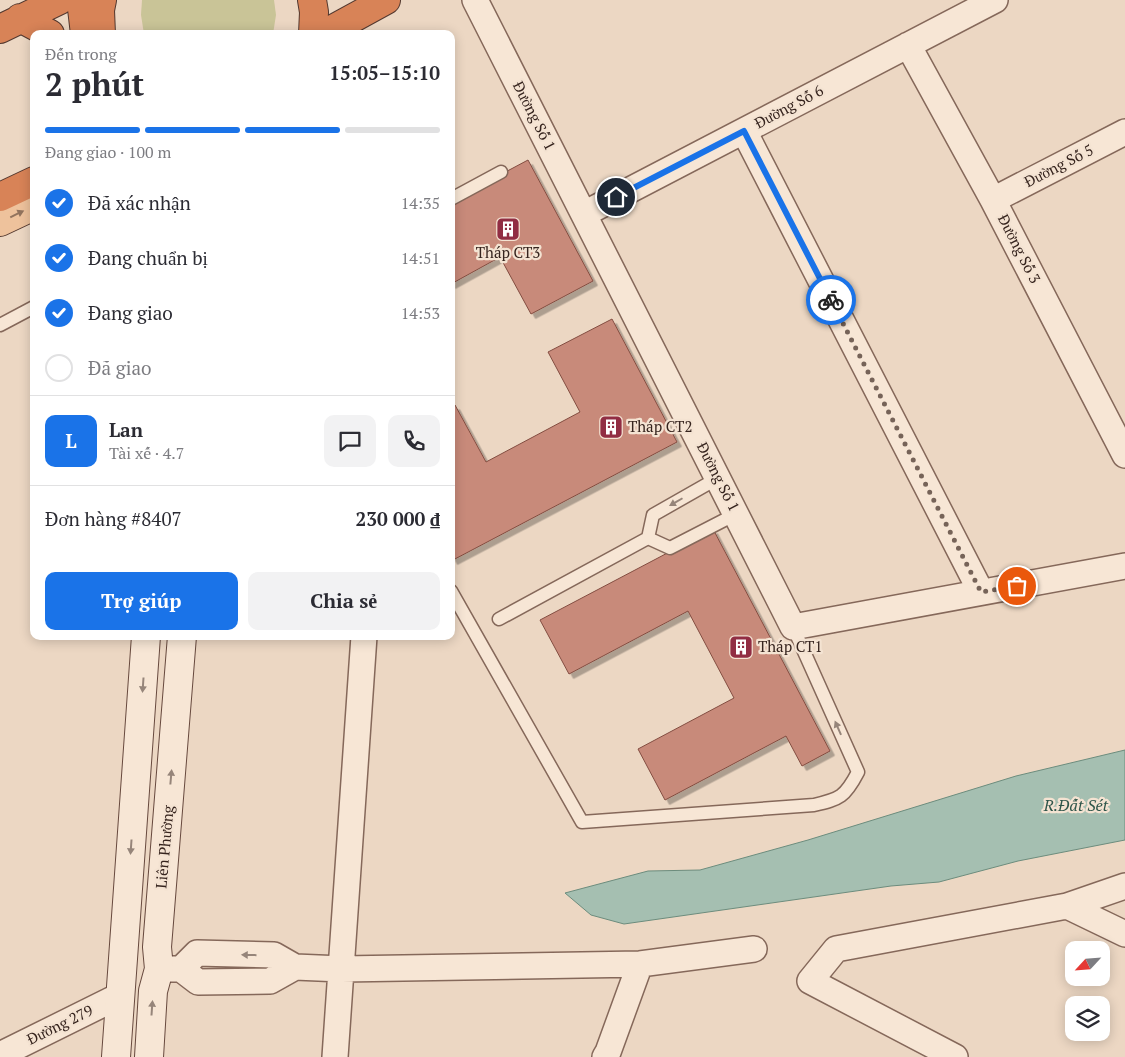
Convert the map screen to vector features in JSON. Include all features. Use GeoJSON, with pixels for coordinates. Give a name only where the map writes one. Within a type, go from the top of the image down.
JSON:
{"type":"FeatureCollection","features":[{"type":"Feature","properties":{"kind":"highway"},"geometry":{"type":"LineString","coordinates":[[7,22],[60,0]]}},
{"type":"Feature","properties":{"kind":"highway"},"geometry":{"type":"LineString","coordinates":[[80,0],[84,30]]}},
{"type":"Feature","properties":{"kind":"highway"},"geometry":{"type":"LineString","coordinates":[[101,30],[100,10],[102,0]]}},
{"type":"Feature","properties":{"kind":"highway"},"geometry":{"type":"LineString","coordinates":[[312,0],[314,12],[323,30]]}},
{"type":"Feature","properties":{"kind":"highway"},"geometry":{"type":"LineString","coordinates":[[324,30],[330,0]]}},
{"type":"Feature","properties":{"kind":"highway"},"geometry":{"type":"LineString","coordinates":[[328,30],[386,0]]}},
{"type":"Feature","properties":{"kind":"highway"},"geometry":{"type":"LineString","coordinates":[[7,22],[36,30]]}},
{"type":"Feature","properties":{"kind":"highway"},"geometry":{"type":"LineString","coordinates":[[0,197],[30,182]]}},
{"type":"Feature","properties":{"kind":"main road"},"geometry":{"type":"LineString","coordinates":[[0,222],[30,208]]}},
{"type":"Feature","properties":{"kind":"street","name":"Đường Số 1"},"geometry":{"type":"LineString","coordinates":[[475,0],[794,626]]}},
{"type":"Feature","properties":{"kind":"street","name":"Đường Số 6"},"geometry":{"type":"LineString","coordinates":[[584,214],[995,0]]}},
{"type":"Feature","properties":{"kind":"street","name":"Đường Số 3"},"geometry":{"type":"LineString","coordinates":[[908,45],[994,200],[1125,455]]}},
{"type":"Feature","properties":{"kind":"street"},"geometry":{"type":"LineString","coordinates":[[744,131],[981,592]]}},
{"type":"Feature","properties":{"kind":"street","name":"Đường Số 5"},"geometry":{"type":"LineString","coordinates":[[994,200],[1125,132]]}},
{"type":"Feature","properties":{"kind":"street"},"geometry":{"type":"LineString","coordinates":[[794,626],[1125,566]]}},
{"type":"Feature","properties":{"kind":"street"},"geometry":{"type":"LineString","coordinates":[[116,1057],[146,640]]}},
{"type":"Feature","properties":{"kind":"street","name":"Liên Phường"},"geometry":{"type":"LineString","coordinates":[[149,1057],[153,992],[170,969],[157,947],[182,640]]}},
{"type":"Feature","properties":{"kind":"street"},"geometry":{"type":"LineString","coordinates":[[335,1057],[364,640]]}},
{"type":"Feature","properties":{"kind":"street"},"geometry":{"type":"LineString","coordinates":[[955,1057],[810,981],[836,949],[1067,906],[1125,886]]}},
{"type":"Feature","properties":{"kind":"street"},"geometry":{"type":"LineString","coordinates":[[1067,906],[1125,934]]}},
{"type":"Feature","properties":{"kind":"street"},"geometry":{"type":"LineString","coordinates":[[122,967],[170,969],[197,953],[274,955],[295,967],[342,970],[640,964],[754,949]]}},
{"type":"Feature","properties":{"kind":"street"},"geometry":{"type":"LineString","coordinates":[[604,1057],[608,1052],[627,1004],[640,964]]}},
{"type":"Feature","properties":{"kind":"street","name":"Đường 279"},"geometry":{"type":"LineString","coordinates":[[0,1055],[120,995]]}},
{"type":"Feature","properties":{"kind":"lane"},"geometry":{"type":"LineString","coordinates":[[455,197],[501,172]]}},
{"type":"Feature","properties":{"kind":"lane"},"geometry":{"type":"LineString","coordinates":[[0,325],[30,309]]}},
{"type":"Feature","properties":{"kind":"lane"},"geometry":{"type":"LineString","coordinates":[[499,619],[648,538],[653,515],[718,478]]}},
{"type":"Feature","properties":{"kind":"lane"},"geometry":{"type":"LineString","coordinates":[[648,538],[670,548],[736,514]]}},
{"type":"Feature","properties":{"kind":"lane"},"geometry":{"type":"LineString","coordinates":[[455,598],[582,822],[814,805],[835,800],[849,789],[858,772],[794,626]]}},
{"type":"Feature","properties":{"kind":"shaded area"},"geometry":{"type":"Polygon","coordinates":[[[142,0],[274,0],[276,15],[274,30],[143,30],[141,15],[142,0]]]}},
{"type":"Feature","properties":{"kind":"water","name":"R.Đất Sét"},"geometry":{"type":"Polygon","coordinates":[[[1125,750],[1125,840],[1018,861],[939,882],[891,886],[624,924],[591,915],[565,893],[648,871],[700,870],[808,840],[1016,776],[1125,750]]]}},
{"type":"Feature","properties":{"kind":"building","name":"Tháp CT3"},"geometry":{"type":"Polygon","coordinates":[[[528,160],[593,281],[531,314],[500,257],[455,282],[455,199],[528,160]]]}},
{"type":"Feature","properties":{"kind":"building","name":"Tháp CT2"},"geometry":{"type":"Polygon","coordinates":[[[612,319],[677,442],[455,559],[455,405],[486,462],[580,412],[548,352],[612,319]]]}},
{"type":"Feature","properties":{"kind":"building","name":"Tháp CT1"},"geometry":{"type":"Polygon","coordinates":[[[713,529],[830,751],[802,766],[786,736],[665,800],[638,749],[734,698],[688,611],[569,674],[540,620],[713,529]]]}},
{"type":"Feature","properties":{"kind":"way so far"},"geometry":{"type":"LineString","coordinates":[[831,300],[981,592],[1017,586]]}},
{"type":"Feature","properties":{"kind":"place","name":"Tháp CT3"},"geometry":{"type":"Point","coordinates":[508,229]}},
{"type":"Feature","properties":{"kind":"place","name":"Tháp CT2"},"geometry":{"type":"Point","coordinates":[611,427]}},
{"type":"Feature","properties":{"kind":"place","name":"Tháp CT1"},"geometry":{"type":"Point","coordinates":[741,647]}},
{"type":"Feature","properties":{"kind":"route"},"geometry":{"type":"LineString","coordinates":[[616,197],[744,131],[831,300]]}}]}
